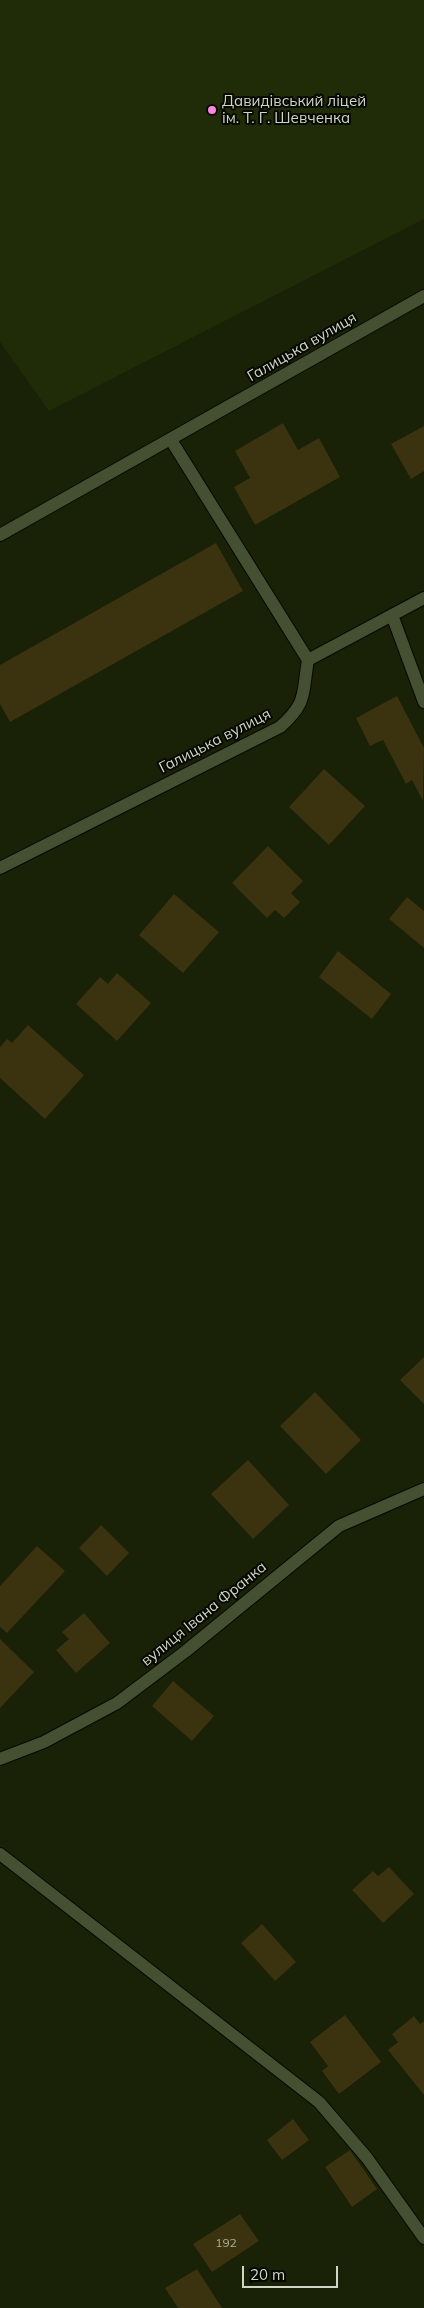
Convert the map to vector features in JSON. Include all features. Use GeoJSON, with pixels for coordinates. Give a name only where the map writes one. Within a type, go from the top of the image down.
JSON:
{"type":"FeatureCollection","features":[{"type":"Feature","properties":{"kind":"street","name":"Галицька вулиця"},"geometry":{"type":"LineString","coordinates":[[0,536],[424,296]]}},
{"type":"Feature","properties":{"kind":"street"},"geometry":{"type":"LineString","coordinates":[[171,440],[308,660],[424,598]]}},
{"type":"Feature","properties":{"kind":"street"},"geometry":{"type":"LineString","coordinates":[[392,615],[424,702]]}},
{"type":"Feature","properties":{"kind":"street","name":"Галицька вулиця"},"geometry":{"type":"LineString","coordinates":[[0,868],[280,727],[295,713],[304,696],[308,660]]}},
{"type":"Feature","properties":{"kind":"street","name":"вулиця Івана Франка"},"geometry":{"type":"LineString","coordinates":[[0,1759],[44,1742],[117,1703],[186,1651],[339,1526],[424,1489]]}},
{"type":"Feature","properties":{"kind":"street"},"geometry":{"type":"LineString","coordinates":[[0,1854],[320,2102],[367,2158],[424,2238]]}},
{"type":"Feature","properties":{"kind":"shaded area","name":"Давидівський ліцей ім. Т. Г. Шевченка"},"geometry":{"type":"Polygon","coordinates":[[[0,0],[424,0],[424,219],[49,411],[0,342],[0,0]]]}},
{"type":"Feature","properties":{"kind":"building"},"geometry":{"type":"Polygon","coordinates":[[[283,423],[298,450],[319,438],[340,477],[255,525],[234,487],[250,478],[235,451],[283,423]]]}},
{"type":"Feature","properties":{"kind":"building"},"geometry":{"type":"Polygon","coordinates":[[[424,426],[424,471],[411,479],[391,444],[424,426]]]}},
{"type":"Feature","properties":{"kind":"building"},"geometry":{"type":"Polygon","coordinates":[[[216,543],[243,591],[10,722],[0,704],[0,665],[216,543]]]}},
{"type":"Feature","properties":{"kind":"building"},"geometry":{"type":"Polygon","coordinates":[[[397,696],[424,748],[423,801],[412,780],[406,784],[383,740],[370,746],[356,718],[397,696]]]}},
{"type":"Feature","properties":{"kind":"building"},"geometry":{"type":"Polygon","coordinates":[[[324,769],[365,806],[329,845],[289,807],[324,769]]]}},
{"type":"Feature","properties":{"kind":"building"},"geometry":{"type":"Polygon","coordinates":[[[268,846],[303,881],[291,893],[300,902],[284,918],[275,910],[267,918],[232,883],[268,846]]]}},
{"type":"Feature","properties":{"kind":"building"},"geometry":{"type":"Polygon","coordinates":[[[174,894],[219,932],[183,973],[139,935],[174,894]]]}},
{"type":"Feature","properties":{"kind":"building"},"geometry":{"type":"Polygon","coordinates":[[[407,897],[424,911],[424,948],[389,919],[407,897]]]}},
{"type":"Feature","properties":{"kind":"building"},"geometry":{"type":"Polygon","coordinates":[[[338,951],[391,994],[372,1019],[319,977],[338,951]]]}},
{"type":"Feature","properties":{"kind":"building"},"geometry":{"type":"Polygon","coordinates":[[[117,973],[151,1003],[117,1041],[76,1004],[100,977],[108,984],[117,973]]]}},
{"type":"Feature","properties":{"kind":"building"},"geometry":{"type":"Polygon","coordinates":[[[28,1025],[84,1075],[45,1119],[0,1078],[0,1047],[7,1039],[12,1043],[28,1025]]]}},
{"type":"Feature","properties":{"kind":"building"},"geometry":{"type":"Polygon","coordinates":[[[424,1357],[424,1404],[400,1380],[424,1357]]]}},
{"type":"Feature","properties":{"kind":"building"},"geometry":{"type":"Polygon","coordinates":[[[315,1392],[361,1440],[326,1474],[280,1426],[315,1392]]]}},
{"type":"Feature","properties":{"kind":"building"},"geometry":{"type":"Polygon","coordinates":[[[248,1460],[289,1505],[253,1539],[211,1494],[248,1460]]]}},
{"type":"Feature","properties":{"kind":"building"},"geometry":{"type":"Polygon","coordinates":[[[101,1525],[129,1553],[107,1576],[79,1548],[101,1525]]]}},
{"type":"Feature","properties":{"kind":"building"},"geometry":{"type":"Polygon","coordinates":[[[37,1546],[65,1571],[7,1633],[0,1627],[0,1586],[37,1546]]]}},
{"type":"Feature","properties":{"kind":"building"},"geometry":{"type":"Polygon","coordinates":[[[84,1613],[110,1643],[76,1673],[56,1650],[69,1639],[62,1632],[84,1613]]]}},
{"type":"Feature","properties":{"kind":"building"},"geometry":{"type":"Polygon","coordinates":[[[0,1639],[34,1672],[0,1708],[0,1639]]]}},
{"type":"Feature","properties":{"kind":"building"},"geometry":{"type":"Polygon","coordinates":[[[173,1681],[214,1716],[192,1741],[152,1706],[173,1681]]]}},
{"type":"Feature","properties":{"kind":"building"},"geometry":{"type":"Polygon","coordinates":[[[389,1867],[414,1894],[383,1923],[352,1890],[373,1871],[378,1876],[389,1867]]]}},
{"type":"Feature","properties":{"kind":"building"},"geometry":{"type":"Polygon","coordinates":[[[262,1924],[296,1962],[275,1981],[241,1943],[262,1924]]]}},
{"type":"Feature","properties":{"kind":"building"},"geometry":{"type":"Polygon","coordinates":[[[345,2015],[381,2062],[339,2094],[322,2071],[328,2066],[310,2042],[345,2015]]]}},
{"type":"Feature","properties":{"kind":"building"},"geometry":{"type":"Polygon","coordinates":[[[414,2016],[420,2024],[424,2021],[424,2095],[388,2050],[398,2042],[392,2034],[414,2016]]]}},
{"type":"Feature","properties":{"kind":"building"},"geometry":{"type":"Polygon","coordinates":[[[293,2119],[309,2140],[282,2160],[267,2140],[293,2119]]]}},
{"type":"Feature","properties":{"kind":"building"},"geometry":{"type":"Polygon","coordinates":[[[350,2150],[377,2189],[352,2207],[325,2167],[350,2150]]]}},
{"type":"Feature","properties":{"kind":"building"},"geometry":{"type":"Polygon","coordinates":[[[240,2214],[259,2241],[212,2272],[193,2244],[240,2214]]]}},
{"type":"Feature","properties":{"kind":"building"},"geometry":{"type":"Polygon","coordinates":[[[197,2269],[222,2308],[178,2308],[165,2288],[197,2269]]]}},
{"type":"Feature","properties":{"kind":"place","name":"Давидівський ліцей ім. Т. Г. Шевченка"},"geometry":{"type":"Point","coordinates":[212,110]}}]}
